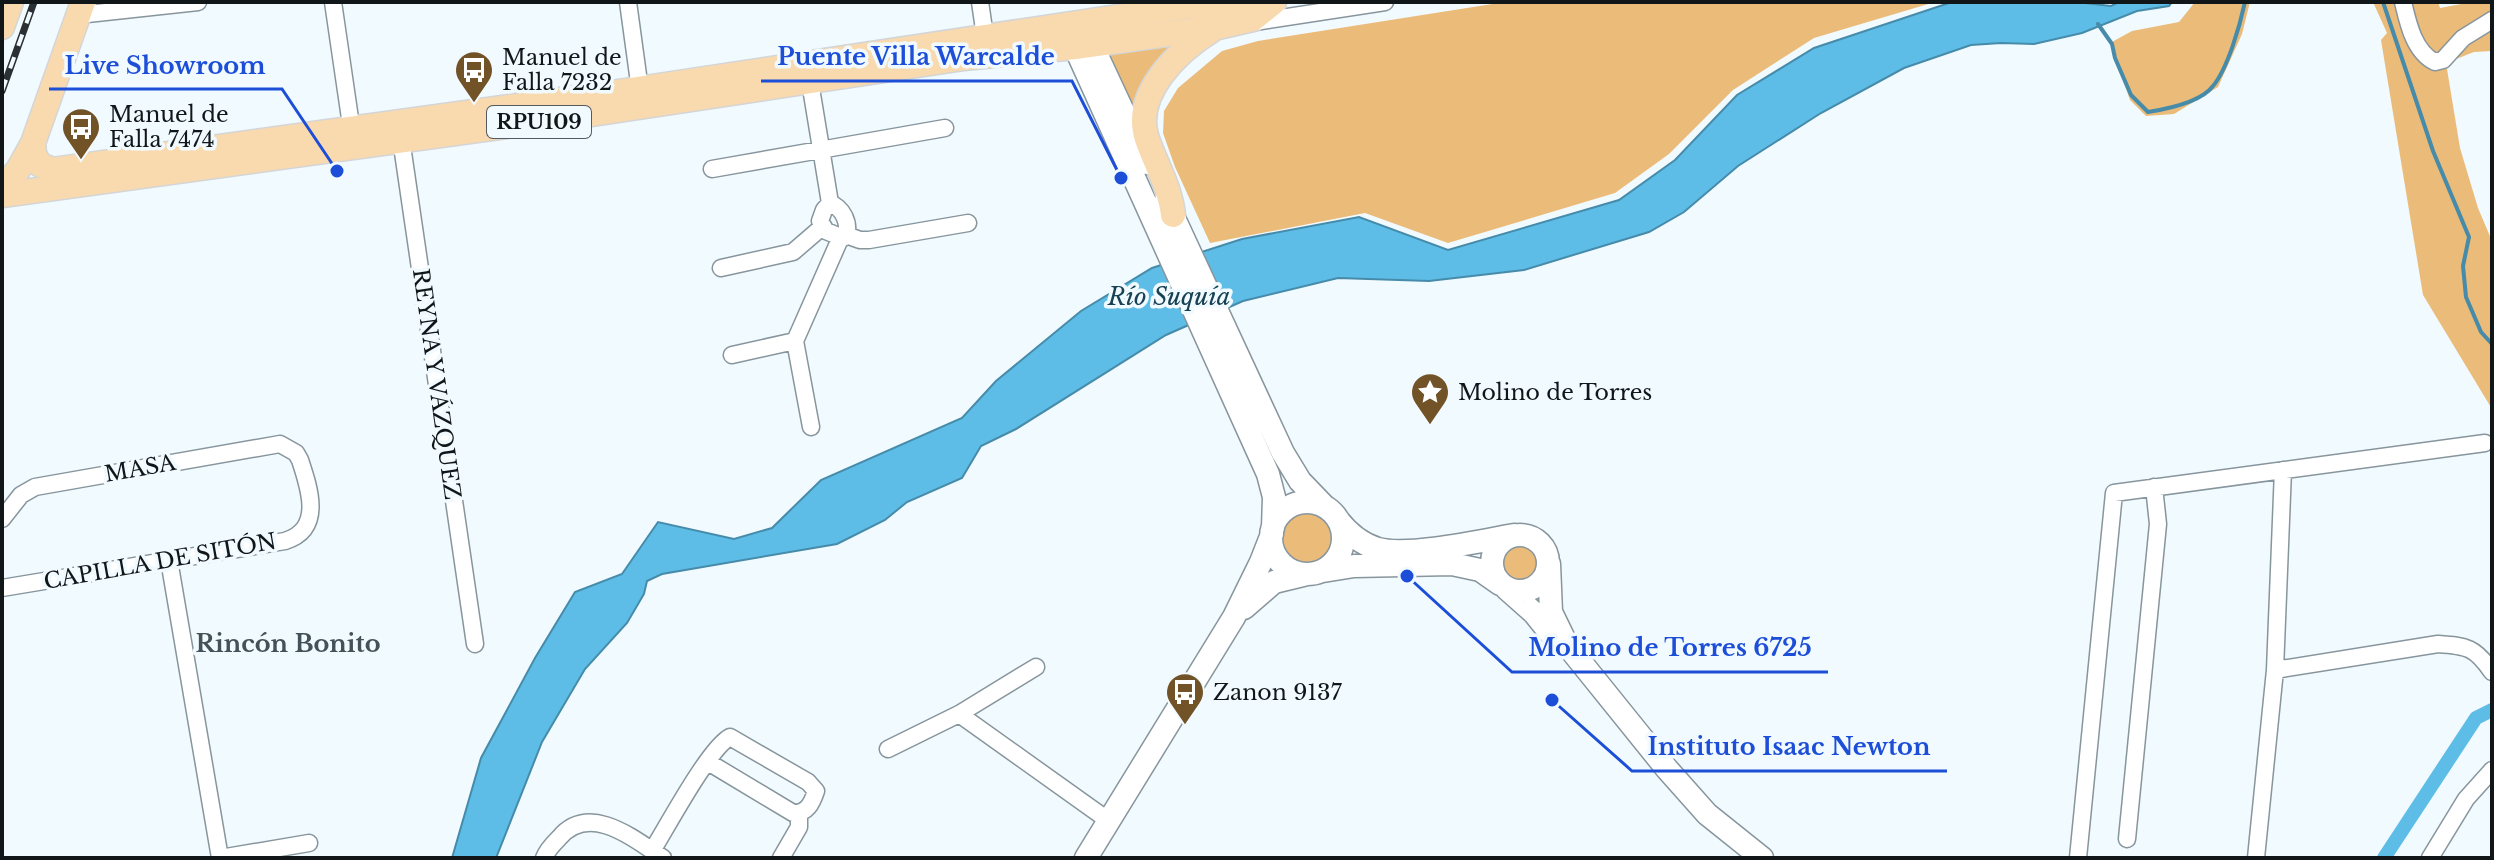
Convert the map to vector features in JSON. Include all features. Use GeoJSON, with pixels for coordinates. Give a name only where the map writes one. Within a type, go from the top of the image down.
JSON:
{"type":"FeatureCollection","features":[{"type":"Feature","properties":{"kind":"main road"},"geometry":{"type":"LineString","coordinates":[[2,27],[11,2]]}},
{"type":"Feature","properties":{"kind":"main road","name":"RPU109"},"geometry":{"type":"LineString","coordinates":[[642,98],[992,35],[1218,2]]}},
{"type":"Feature","properties":{"kind":"main road"},"geometry":{"type":"LineString","coordinates":[[992,35],[1083,42],[1210,14],[1242,2]]}},
{"type":"Feature","properties":{"kind":"main road","name":"RPU109"},"geometry":{"type":"LineString","coordinates":[[33,143],[39,164],[52,170],[353,137],[642,98],[810,82],[964,58],[1224,26],[1253,19],[1276,2]]}},
{"type":"Feature","properties":{"kind":"main road"},"geometry":{"type":"LineString","coordinates":[[2,189],[18,170],[33,143],[80,9]]}},
{"type":"Feature","properties":{"kind":"main road"},"geometry":{"type":"LineString","coordinates":[[1170,226],[1171,195],[1144,131],[1144,111],[1153,89],[1175,60],[1201,37],[1224,26]]}},
{"type":"Feature","properties":{"kind":"main road"},"geometry":{"type":"LineString","coordinates":[[1083,42],[1170,226],[1236,377],[1271,482],[1274,497],[1272,531],[1272,547],[1282,563],[1297,573],[1316,572],[1334,562],[1342,548],[1342,532],[1330,512],[1308,502],[1291,506],[1278,516],[1272,531],[1234,617],[1086,858]]}},
{"type":"Feature","properties":{"kind":"main road","name":"RPU109"},"geometry":{"type":"LineString","coordinates":[[2,195],[353,137]]}},
{"type":"Feature","properties":{"kind":"main road"},"geometry":{"type":"LineString","coordinates":[[1236,377],[1300,481],[1356,539],[1383,550],[1423,548],[1514,535],[1538,541],[1549,564],[1549,603],[1557,627],[1567,645],[1618,705],[1626,720]]}},
{"type":"Feature","properties":{"kind":"main road"},"geometry":{"type":"LineString","coordinates":[[1514,535],[1499,544],[1492,560],[1494,577],[1534,613],[1613,709],[1721,826],[1762,858]]}},
{"type":"Feature","properties":{"kind":"main road"},"geometry":{"type":"LineString","coordinates":[[1234,617],[1274,582],[1316,572],[1354,566],[1452,564],[1480,570],[1503,586],[1523,592],[1538,586],[1549,564]]}},
{"type":"Feature","properties":{"kind":"main road"},"geometry":{"type":"LineString","coordinates":[[1695,798],[1773,858]]}},
{"type":"Feature","properties":{"kind":"street"},"geometry":{"type":"LineString","coordinates":[[333,2],[353,137]]}},
{"type":"Feature","properties":{"kind":"street"},"geometry":{"type":"LineString","coordinates":[[628,2],[642,98]]}},
{"type":"Feature","properties":{"kind":"street"},"geometry":{"type":"LineString","coordinates":[[980,2],[992,35]]}},
{"type":"Feature","properties":{"kind":"street"},"geometry":{"type":"LineString","coordinates":[[1276,2],[1299,17]]}},
{"type":"Feature","properties":{"kind":"street"},"geometry":{"type":"LineString","coordinates":[[1224,26],[1385,2]]}},
{"type":"Feature","properties":{"kind":"street"},"geometry":{"type":"LineString","coordinates":[[2403,2],[2416,43],[2428,59],[2435,62],[2443,60],[2463,38],[2492,20]]}},
{"type":"Feature","properties":{"kind":"street"},"geometry":{"type":"LineString","coordinates":[[80,9],[187,3]]}},
{"type":"Feature","properties":{"kind":"street"},"geometry":{"type":"LineString","coordinates":[[810,82],[830,203],[821,217],[822,227]]}},
{"type":"Feature","properties":{"kind":"street"},"geometry":{"type":"LineString","coordinates":[[712,169],[945,128]]}},
{"type":"Feature","properties":{"kind":"street","name":"REYNA Y VÁZQUEZ"},"geometry":{"type":"LineString","coordinates":[[400,131],[475,644]]}},
{"type":"Feature","properties":{"kind":"street"},"geometry":{"type":"LineString","coordinates":[[811,427],[795,341],[848,224],[839,208],[830,203]]}},
{"type":"Feature","properties":{"kind":"street"},"geometry":{"type":"LineString","coordinates":[[822,227],[843,237],[869,240],[968,223]]}},
{"type":"Feature","properties":{"kind":"street"},"geometry":{"type":"LineString","coordinates":[[721,268],[793,252],[822,227]]}},
{"type":"Feature","properties":{"kind":"street"},"geometry":{"type":"LineString","coordinates":[[732,355],[795,341]]}},
{"type":"Feature","properties":{"kind":"street"},"geometry":{"type":"LineString","coordinates":[[2078,858],[2114,493],[2485,443]]}},
{"type":"Feature","properties":{"kind":"street","name":"MASA"},"geometry":{"type":"LineString","coordinates":[[2,519],[15,501],[35,487],[280,444],[296,453],[304,472],[311,510],[309,519]]}},
{"type":"Feature","properties":{"kind":"street"},"geometry":{"type":"LineString","coordinates":[[2256,858],[2275,670],[2283,470]]}},
{"type":"Feature","properties":{"kind":"street"},"geometry":{"type":"LineString","coordinates":[[2127,839],[2158,524],[2154,487]]}},
{"type":"Feature","properties":{"kind":"street","name":"CAPILLA DE SITÓN"},"geometry":{"type":"LineString","coordinates":[[2,588],[285,541],[304,530],[309,519]]}},
{"type":"Feature","properties":{"kind":"street"},"geometry":{"type":"LineString","coordinates":[[169,560],[220,858],[309,843]]}},
{"type":"Feature","properties":{"kind":"street"},"geometry":{"type":"LineString","coordinates":[[2275,670],[2438,644],[2472,649],[2492,672]]}},
{"type":"Feature","properties":{"kind":"street"},"geometry":{"type":"LineString","coordinates":[[888,749],[959,714],[1036,667]]}},
{"type":"Feature","properties":{"kind":"street"},"geometry":{"type":"LineString","coordinates":[[959,714],[1109,821]]}},
{"type":"Feature","properties":{"kind":"street"},"geometry":{"type":"LineString","coordinates":[[544,858],[566,829],[581,821],[618,830],[658,854],[708,762],[723,741],[730,737],[808,782],[816,791],[812,802],[799,813],[793,813],[708,762]]}},
{"type":"Feature","properties":{"kind":"street"},"geometry":{"type":"LineString","coordinates":[[2430,858],[2466,799],[2492,770]]}},
{"type":"Feature","properties":{"kind":"street"},"geometry":{"type":"LineString","coordinates":[[781,858],[799,827],[799,813]]}},
{"type":"Feature","properties":{"kind":"shaded area"},"geometry":{"type":"Polygon","coordinates":[[[1505,2],[1935,2],[1814,38],[1733,90],[1669,154],[1615,193],[1448,243],[1365,213],[1210,243],[1163,133],[1164,111],[1178,88],[1222,51],[1258,41],[1505,2]]]}},
{"type":"Feature","properties":{"kind":"shaded area"},"geometry":{"type":"Polygon","coordinates":[[[2195,2],[2250,2],[2242,34],[2218,87],[2174,114],[2146,116],[2130,100],[2110,43],[2132,31],[2179,22],[2195,2]]]}},
{"type":"Feature","properties":{"kind":"shaded area"},"geometry":{"type":"Polygon","coordinates":[[[2373,2],[2438,2],[2440,8],[2492,2],[2492,51],[2474,52],[2446,63],[2460,148],[2478,208],[2492,241],[2492,409],[2423,295],[2381,40],[2387,33],[2373,2]]]}},
{"type":"Feature","properties":{"kind":"shaded area"},"geometry":{"type":"Polygon","coordinates":[[[1189,38],[1134,112],[1102,52],[1189,38]]]}},
{"type":"Feature","properties":{"kind":"shaded area"},"geometry":{"type":"Polygon","coordinates":[[[1308,512],[1326,520],[1334,538],[1326,556],[1308,564],[1290,556],[1282,538],[1290,520],[1308,512]]]}},
{"type":"Feature","properties":{"kind":"shaded area"},"geometry":{"type":"Polygon","coordinates":[[[1520,545],[1533,550],[1538,563],[1533,576],[1520,581],[1507,576],[1502,563],[1507,550],[1520,545]]]}},
{"type":"Feature","properties":{"kind":"water","name":"Río Suquía"},"geometry":{"type":"Polygon","coordinates":[[[1952,2],[2076,2],[2111,6],[2119,2],[2172,2],[2169,6],[2137,11],[2082,33],[2034,44],[1971,45],[1904,68],[1821,113],[1738,166],[1684,212],[1649,232],[1524,270],[1429,281],[1338,278],[1243,301],[1166,335],[1016,429],[981,446],[962,478],[907,502],[885,520],[837,544],[662,574],[647,581],[644,594],[627,623],[585,669],[542,742],[496,858],[452,858],[481,758],[575,592],[622,574],[658,522],[734,539],[772,528],[821,480],[962,418],[996,381],[1081,311],[1152,268],[1242,239],[1359,217],[1448,250],[1619,200],[1675,160],[1737,95],[1814,48],[1952,2]]]}},
{"type":"Feature","properties":{"kind":"waterway"},"geometry":{"type":"LineString","coordinates":[[2098,24],[2112,44],[2131,95],[2148,112],[2174,107],[2208,92],[2228,58],[2245,2]]}},
{"type":"Feature","properties":{"kind":"waterway"},"geometry":{"type":"LineString","coordinates":[[2383,2],[2433,151],[2469,237],[2463,266],[2466,297],[2481,332],[2492,344]]}},
{"type":"Feature","properties":{"kind":"waterway"},"geometry":{"type":"LineString","coordinates":[[2384,858],[2476,718],[2492,710]]}},
{"type":"Feature","properties":{"kind":"railway"},"geometry":{"type":"LineString","coordinates":[[2,91],[34,2]]}},
{"type":"Feature","properties":{"kind":"place","name":"Manuel de Falla 7232"},"geometry":{"type":"Point","coordinates":[474,104]}},
{"type":"Feature","properties":{"kind":"place","name":"Manuel de Falla 7474"},"geometry":{"type":"Point","coordinates":[81,161]}},
{"type":"Feature","properties":{"kind":"place","name":"Live Showroom"},"geometry":{"type":"Point","coordinates":[337,171]}},
{"type":"Feature","properties":{"kind":"place","name":"Puente Villa Warcalde"},"geometry":{"type":"Point","coordinates":[1121,178]}},
{"type":"Feature","properties":{"kind":"place","name":"Molino de Torres"},"geometry":{"type":"Point","coordinates":[1430,426]}},
{"type":"Feature","properties":{"kind":"place","name":"Molino de Torres 6725"},"geometry":{"type":"Point","coordinates":[1407,576]}},
{"type":"Feature","properties":{"kind":"place","name":"Instituto Isaac Newton"},"geometry":{"type":"Point","coordinates":[1552,700]}},
{"type":"Feature","properties":{"kind":"place","name":"Zanon 9137"},"geometry":{"type":"Point","coordinates":[1185,726]}},
{"type":"Feature","properties":{"kind":"district","name":"Rincón Bonito"},"geometry":{"type":"Point","coordinates":[288,644]}}]}
